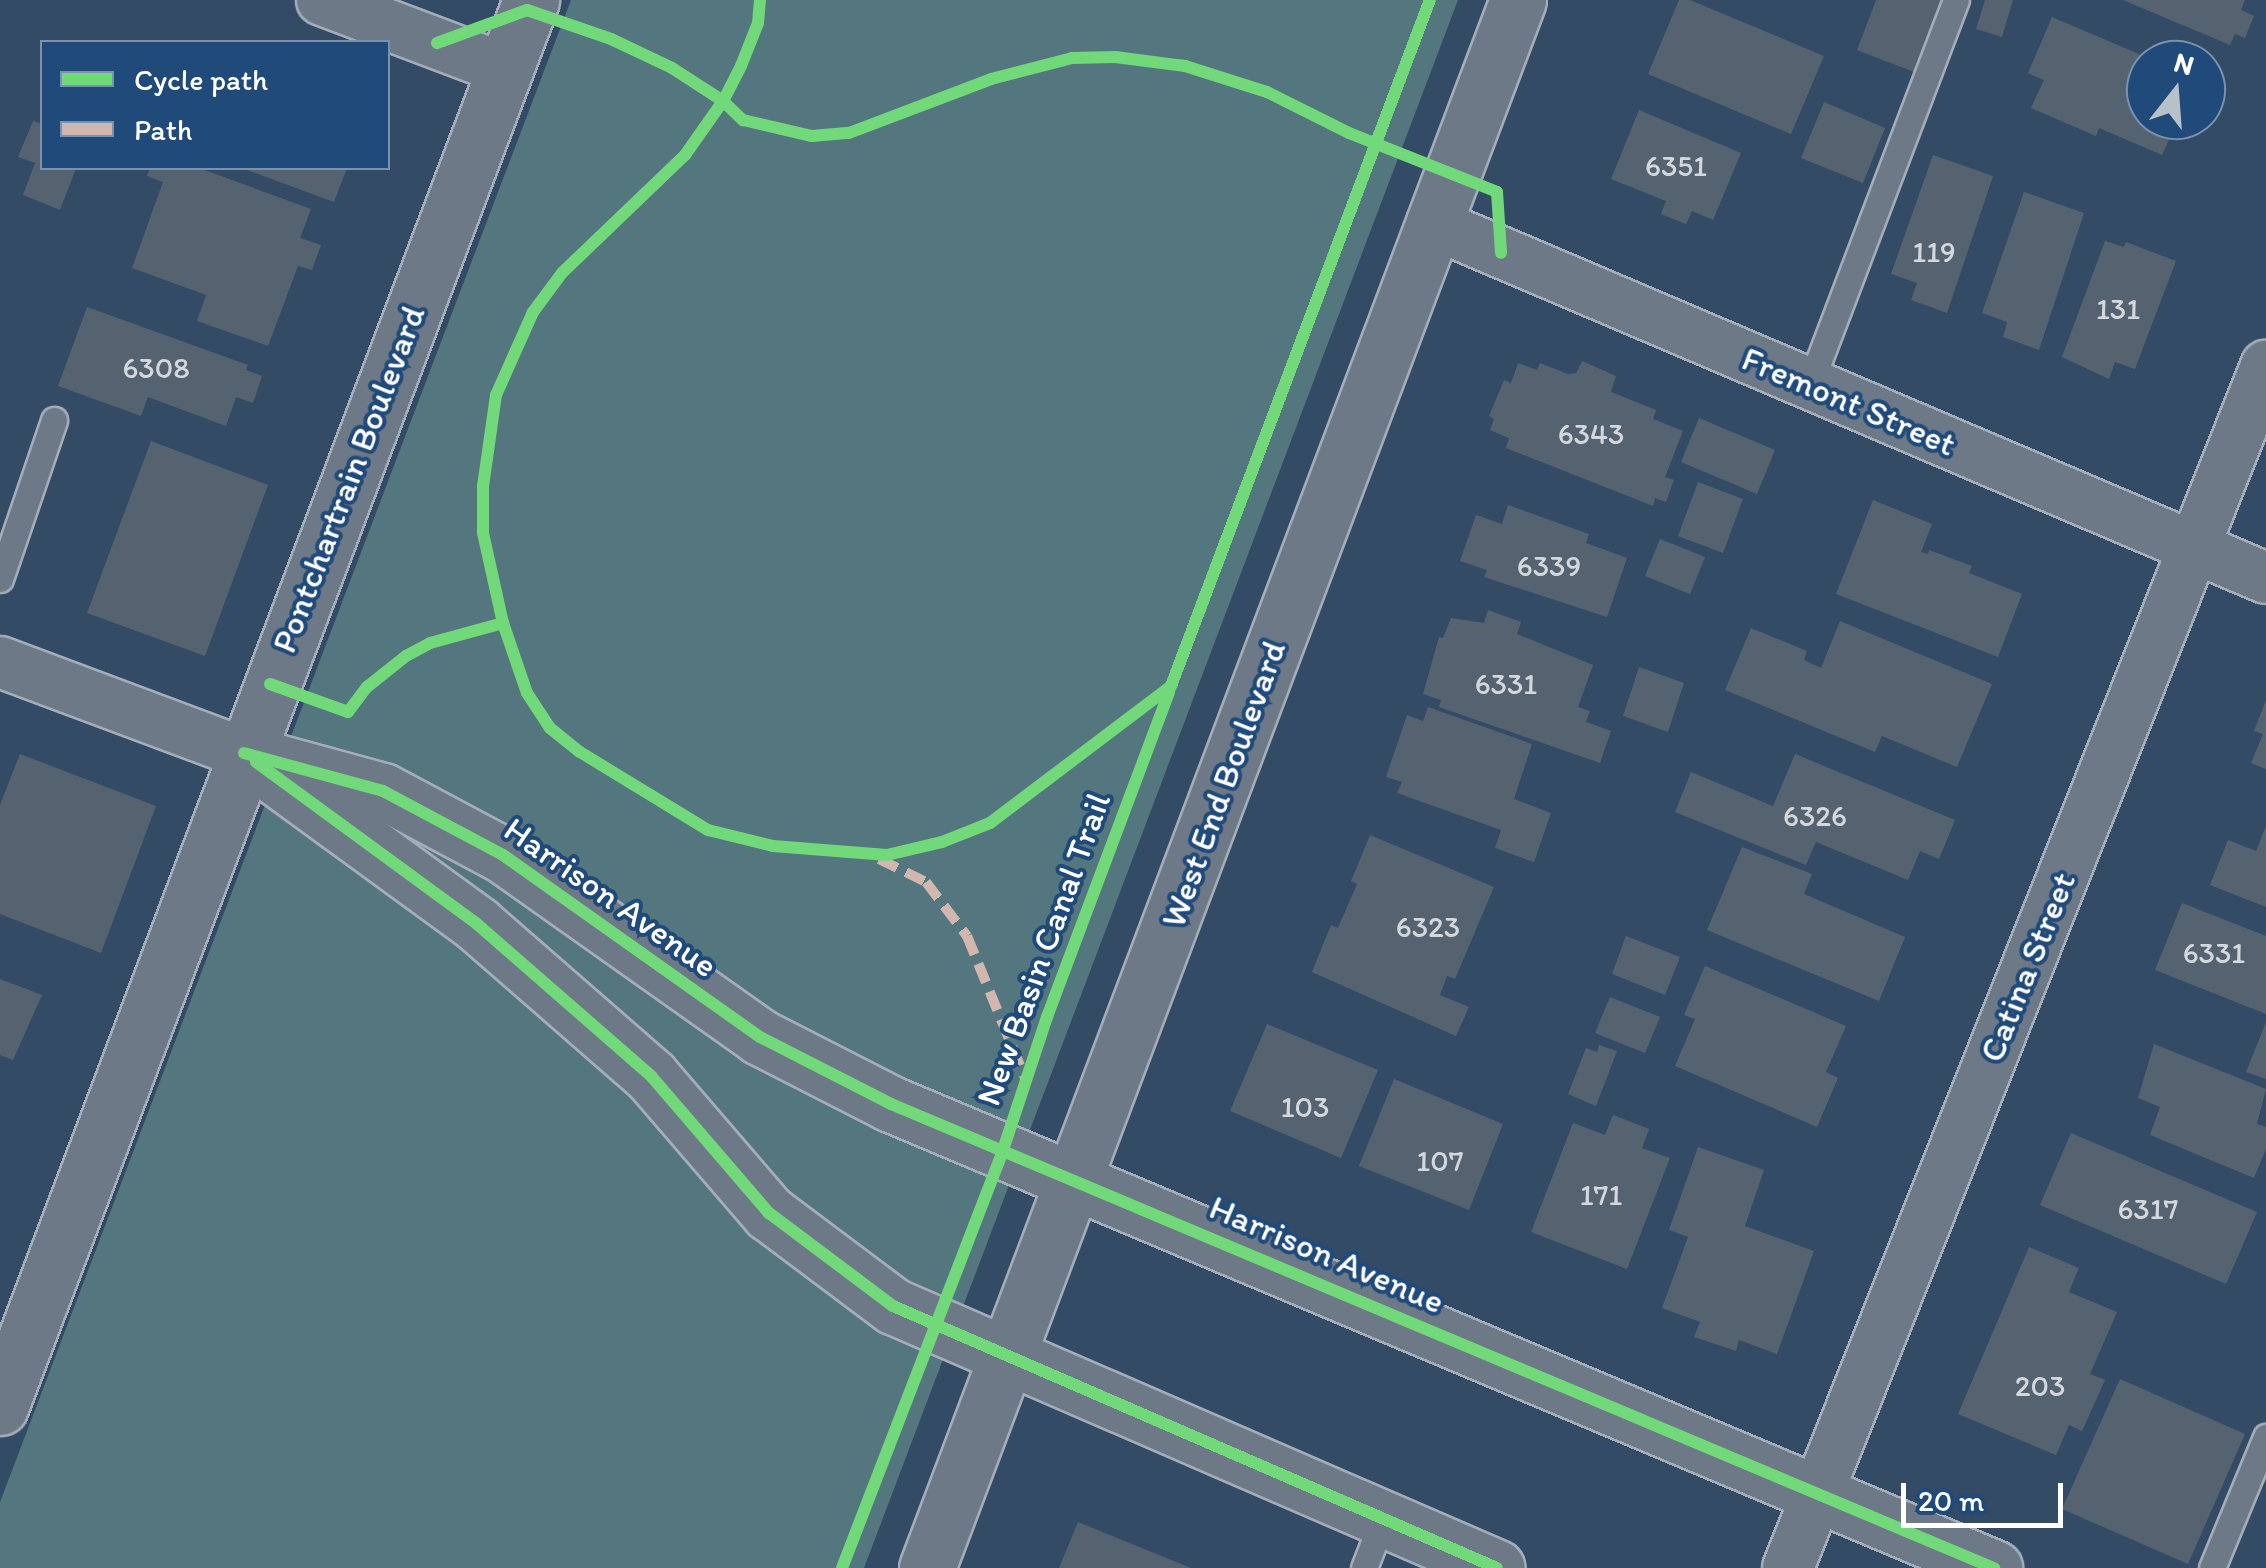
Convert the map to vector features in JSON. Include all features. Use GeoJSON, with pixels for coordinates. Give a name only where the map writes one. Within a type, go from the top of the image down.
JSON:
{"type":"FeatureCollection","features":[{"type":"Feature","properties":{"kind":"street"},"geometry":{"type":"LineString","coordinates":[[322,0],[505,69]]}},
{"type":"Feature","properties":{"kind":"street","name":"Pontchartrain Boulevard"},"geometry":{"type":"LineString","coordinates":[[0,1408],[531,0]]}},
{"type":"Feature","properties":{"kind":"street","name":"West End Boulevard"},"geometry":{"type":"LineString","coordinates":[[927,1568],[1518,0]]}},
{"type":"Feature","properties":{"kind":"street","name":"Fremont Street"},"geometry":{"type":"LineString","coordinates":[[1432,223],[2266,578]]}},
{"type":"Feature","properties":{"kind":"street","name":"Catina Street"},"geometry":{"type":"LineString","coordinates":[[1788,1568],[2266,366]]}},
{"type":"Feature","properties":{"kind":"street"},"geometry":{"type":"LineString","coordinates":[[0,662],[244,753],[478,924],[651,1076],[769,1213],[893,1306],[1008,1357],[1374,1543],[1497,1568]]}},
{"type":"Feature","properties":{"kind":"street","name":"Harrison Avenue"},"geometry":{"type":"LineString","coordinates":[[244,753],[383,791],[503,855],[760,1037],[892,1104],[1994,1568]]}},
{"type":"Feature","properties":{"kind":"lane"},"geometry":{"type":"LineString","coordinates":[[1810,384],[1956,0]]}},
{"type":"Feature","properties":{"kind":"lane"},"geometry":{"type":"LineString","coordinates":[[0,579],[54,420]]}},
{"type":"Feature","properties":{"kind":"lane"},"geometry":{"type":"LineString","coordinates":[[2212,1568],[2266,1437]]}},
{"type":"Feature","properties":{"kind":"green space"},"geometry":{"type":"Polygon","coordinates":[[[571,0],[1458,0],[864,1568],[0,1568],[0,1502],[571,0]]]}},
{"type":"Feature","properties":{"kind":"building"},"geometry":{"type":"Polygon","coordinates":[[[1679,0],[1690,0],[1824,56],[1791,134],[1648,74],[1679,0]]]}},
{"type":"Feature","properties":{"kind":"building"},"geometry":{"type":"Polygon","coordinates":[[[1876,0],[1941,0],[1914,72],[1857,50],[1876,0]]]}},
{"type":"Feature","properties":{"kind":"building"},"geometry":{"type":"Polygon","coordinates":[[[1985,0],[2013,0],[2002,37],[1976,29],[1985,0]]]}},
{"type":"Feature","properties":{"kind":"building"},"geometry":{"type":"Polygon","coordinates":[[[2123,0],[2245,0],[2241,10],[2254,16],[2245,38],[2235,34],[2230,45],[2226,40],[2123,0]]]}},
{"type":"Feature","properties":{"kind":"building"},"geometry":{"type":"Polygon","coordinates":[[[2052,17],[2126,48],[2126,140],[2099,128],[2096,136],[2031,108],[2044,80],[2028,73],[2052,17]]]}},
{"type":"Feature","properties":{"kind":"building"},"geometry":{"type":"Polygon","coordinates":[[[1824,102],[1885,128],[1863,183],[1801,158],[1824,102]]]}},
{"type":"Feature","properties":{"kind":"building"},"geometry":{"type":"Polygon","coordinates":[[[1639,110],[1741,153],[1713,220],[1692,211],[1686,224],[1661,214],[1666,201],[1611,179],[1639,110]]]}},
{"type":"Feature","properties":{"kind":"building"},"geometry":{"type":"Polygon","coordinates":[[[33,121],[40,123],[40,170],[75,170],[60,210],[23,195],[35,163],[18,157],[33,121]]]}},
{"type":"Feature","properties":{"kind":"building"},"geometry":{"type":"Polygon","coordinates":[[[2127,140],[2169,140],[2162,155],[2127,140]]]}},
{"type":"Feature","properties":{"kind":"building"},"geometry":{"type":"Polygon","coordinates":[[[1933,155],[1993,176],[1947,313],[1911,300],[1917,283],[1891,274],[1933,155]]]}},
{"type":"Feature","properties":{"kind":"building"},"geometry":{"type":"Polygon","coordinates":[[[149,170],[204,170],[311,209],[300,238],[321,245],[312,270],[298,266],[268,346],[197,321],[206,295],[132,268],[163,182],[147,176],[149,170]]]}},
{"type":"Feature","properties":{"kind":"building"},"geometry":{"type":"Polygon","coordinates":[[[247,170],[346,170],[334,202],[247,170]]]}},
{"type":"Feature","properties":{"kind":"building"},"geometry":{"type":"Polygon","coordinates":[[[2024,192],[2084,213],[2039,350],[2003,337],[2007,322],[1982,313],[2024,192]]]}},
{"type":"Feature","properties":{"kind":"building"},"geometry":{"type":"Polygon","coordinates":[[[2105,241],[2124,247],[2126,242],[2176,261],[2135,369],[2115,362],[2109,379],[2062,357],[2105,241]]]}},
{"type":"Feature","properties":{"kind":"building"},"geometry":{"type":"Polygon","coordinates":[[[87,307],[248,365],[246,370],[262,376],[253,403],[236,397],[226,426],[148,397],[141,416],[58,386],[87,307]]]}},
{"type":"Feature","properties":{"kind":"building"},"geometry":{"type":"Polygon","coordinates":[[[1582,361],[1616,376],[1611,392],[1656,410],[1653,419],[1683,431],[1665,477],[1674,480],[1666,502],[1655,498],[1653,506],[1506,448],[1509,438],[1490,430],[1494,419],[1489,416],[1504,380],[1511,383],[1518,363],[1537,370],[1540,363],[1568,374],[1576,373],[1582,361]]]}},
{"type":"Feature","properties":{"kind":"building"},"geometry":{"type":"Polygon","coordinates":[[[1699,418],[1775,450],[1757,494],[1681,462],[1699,418]]]}},
{"type":"Feature","properties":{"kind":"building"},"geometry":{"type":"Polygon","coordinates":[[[151,441],[268,485],[205,656],[87,613],[151,441]]]}},
{"type":"Feature","properties":{"kind":"building"},"geometry":{"type":"Polygon","coordinates":[[[1698,482],[1743,499],[1723,553],[1678,536],[1698,482]]]}},
{"type":"Feature","properties":{"kind":"building"},"geometry":{"type":"Polygon","coordinates":[[[1873,500],[1932,524],[1921,552],[1928,554],[1929,550],[1972,566],[1969,573],[2022,594],[1998,657],[1836,594],[1873,500]]]}},
{"type":"Feature","properties":{"kind":"building"},"geometry":{"type":"Polygon","coordinates":[[[1508,505],[1589,534],[1586,543],[1627,558],[1607,617],[1484,577],[1487,570],[1460,561],[1476,515],[1502,524],[1508,505]]]}},
{"type":"Feature","properties":{"kind":"building"},"geometry":{"type":"Polygon","coordinates":[[[1660,539],[1705,557],[1690,594],[1645,576],[1660,539]]]}},
{"type":"Feature","properties":{"kind":"building"},"geometry":{"type":"Polygon","coordinates":[[[1488,610],[1521,622],[1517,634],[1593,665],[1578,707],[1590,711],[1586,722],[1611,731],[1600,763],[1439,707],[1441,700],[1423,694],[1439,637],[1443,638],[1451,618],[1484,623],[1488,610]]]}},
{"type":"Feature","properties":{"kind":"building"},"geometry":{"type":"Polygon","coordinates":[[[1840,621],[1992,684],[1957,767],[1882,736],[1875,752],[1725,690],[1751,628],[1807,651],[1804,660],[1821,668],[1840,621]]]}},
{"type":"Feature","properties":{"kind":"building"},"geometry":{"type":"Polygon","coordinates":[[[1639,667],[1684,683],[1668,732],[1623,716],[1639,667]]]}},
{"type":"Feature","properties":{"kind":"building"},"geometry":{"type":"Polygon","coordinates":[[[2266,700],[2266,769],[2251,763],[2263,734],[2254,731],[2266,700]]]}},
{"type":"Feature","properties":{"kind":"building"},"geometry":{"type":"Polygon","coordinates":[[[1428,707],[1532,744],[1514,799],[1551,813],[1534,862],[1495,848],[1501,830],[1397,793],[1402,782],[1386,777],[1407,715],[1423,721],[1428,707]]]}},
{"type":"Feature","properties":{"kind":"building"},"geometry":{"type":"Polygon","coordinates":[[[20,754],[156,806],[101,953],[0,914],[0,805],[20,754]]]}},
{"type":"Feature","properties":{"kind":"building"},"geometry":{"type":"Polygon","coordinates":[[[1795,754],[1955,820],[1939,859],[1920,851],[1908,880],[1816,842],[1806,865],[1675,812],[1691,772],[1773,806],[1795,754]]]}},
{"type":"Feature","properties":{"kind":"building"},"geometry":{"type":"Polygon","coordinates":[[[2266,826],[2266,907],[2210,885],[2228,840],[2256,851],[2266,826]]]}},
{"type":"Feature","properties":{"kind":"building"},"geometry":{"type":"Polygon","coordinates":[[[1370,835],[1494,887],[1455,979],[1447,976],[1440,995],[1469,1007],[1456,1036],[1312,972],[1331,925],[1338,928],[1357,884],[1351,881],[1370,835]]]}},
{"type":"Feature","properties":{"kind":"building"},"geometry":{"type":"Polygon","coordinates":[[[1742,847],[1812,874],[1804,894],[1905,937],[1879,1001],[1707,930],[1742,847]]]}},
{"type":"Feature","properties":{"kind":"building"},"geometry":{"type":"Polygon","coordinates":[[[2182,903],[2266,936],[2266,1014],[2155,970],[2182,903]]]}},
{"type":"Feature","properties":{"kind":"building"},"geometry":{"type":"Polygon","coordinates":[[[1626,936],[1680,957],[1665,995],[1612,974],[1626,936]]]}},
{"type":"Feature","properties":{"kind":"building"},"geometry":{"type":"Polygon","coordinates":[[[1705,966],[1846,1026],[1826,1072],[1838,1078],[1817,1127],[1675,1066],[1695,1019],[1684,1015],[1705,966]]]}},
{"type":"Feature","properties":{"kind":"building"},"geometry":{"type":"Polygon","coordinates":[[[0,979],[42,995],[13,1060],[0,1055],[0,979]]]}},
{"type":"Feature","properties":{"kind":"building"},"geometry":{"type":"Polygon","coordinates":[[[1610,997],[1660,1017],[1645,1053],[1595,1033],[1610,997]]]}},
{"type":"Feature","properties":{"kind":"building"},"geometry":{"type":"Polygon","coordinates":[[[2266,1022],[2266,1079],[2246,1072],[2266,1022]]]}},
{"type":"Feature","properties":{"kind":"building"},"geometry":{"type":"Polygon","coordinates":[[[1267,1024],[1378,1070],[1341,1158],[1230,1111],[1267,1024]]]}},
{"type":"Feature","properties":{"kind":"building"},"geometry":{"type":"Polygon","coordinates":[[[2154,1044],[2266,1089],[2257,1124],[2266,1127],[2266,1149],[2254,1178],[2150,1135],[2160,1107],[2138,1098],[2154,1044]]]}},
{"type":"Feature","properties":{"kind":"building"},"geometry":{"type":"Polygon","coordinates":[[[1599,1045],[1617,1051],[1596,1106],[1568,1094],[1586,1048],[1597,1052],[1599,1045]]]}},
{"type":"Feature","properties":{"kind":"building"},"geometry":{"type":"Polygon","coordinates":[[[1394,1079],[1503,1124],[1469,1210],[1359,1166],[1394,1079]]]}},
{"type":"Feature","properties":{"kind":"building"},"geometry":{"type":"Polygon","coordinates":[[[1613,1115],[1649,1129],[1642,1148],[1670,1158],[1627,1269],[1531,1232],[1573,1123],[1605,1135],[1613,1115]]]}},
{"type":"Feature","properties":{"kind":"building"},"geometry":{"type":"Polygon","coordinates":[[[2071,1133],[2257,1212],[2226,1284],[2040,1205],[2071,1133]]]}},
{"type":"Feature","properties":{"kind":"building"},"geometry":{"type":"Polygon","coordinates":[[[1698,1147],[1764,1170],[1745,1226],[1814,1251],[1777,1354],[1739,1340],[1736,1351],[1694,1337],[1700,1322],[1662,1308],[1688,1237],[1669,1230],[1698,1147]]]}},
{"type":"Feature","properties":{"kind":"building"},"geometry":{"type":"Polygon","coordinates":[[[2029,1247],[2079,1268],[2069,1292],[2117,1312],[2090,1374],[2105,1380],[2082,1431],[2069,1425],[2056,1455],[1958,1414],[2029,1247]]]}},
{"type":"Feature","properties":{"kind":"building"},"geometry":{"type":"Polygon","coordinates":[[[2120,1379],[2245,1434],[2188,1564],[2062,1509],[2120,1379]]]}},
{"type":"Feature","properties":{"kind":"building"},"geometry":{"type":"Polygon","coordinates":[[[1078,1522],[1191,1568],[1059,1568],[1078,1522]]]}},
{"type":"Feature","properties":{"kind":"marked path"},"geometry":{"type":"LineString","coordinates":[[879,859],[926,882],[967,936],[1027,1083]]}},
{"type":"Feature","properties":{"kind":"cycle path"},"geometry":{"type":"LineString","coordinates":[[760,0],[758,23],[741,66],[723,101],[685,155],[562,273],[533,312],[496,395],[483,486],[483,533],[503,623],[527,693],[550,728],[580,752],[708,830],[773,846],[887,855],[942,842],[990,823],[1171,686],[1430,0]]}},
{"type":"Feature","properties":{"kind":"cycle path"},"geometry":{"type":"LineString","coordinates":[[437,43],[527,10],[611,39],[672,68],[723,101],[743,120],[812,136],[849,133],[991,79],[1072,58],[1115,57],[1185,66],[1267,92],[1349,133],[1497,192],[1501,253]]}},
{"type":"Feature","properties":{"kind":"cycle path"},"geometry":{"type":"LineString","coordinates":[[270,684],[348,712],[367,687],[406,656],[430,643],[503,623]]}},
{"type":"Feature","properties":{"kind":"cycle path","name":"New Basin Canal Trail"},"geometry":{"type":"LineString","coordinates":[[842,1568],[1003,1150],[1047,1017],[1169,692]]}},
{"type":"Feature","properties":{"kind":"cycle path"},"geometry":{"type":"LineString","coordinates":[[244,753],[383,791],[503,855],[760,1037],[891,1104],[1994,1568]]}},
{"type":"Feature","properties":{"kind":"cycle path"},"geometry":{"type":"LineString","coordinates":[[256,762],[477,924],[651,1076],[769,1213],[893,1306],[1497,1568]]}}]}
